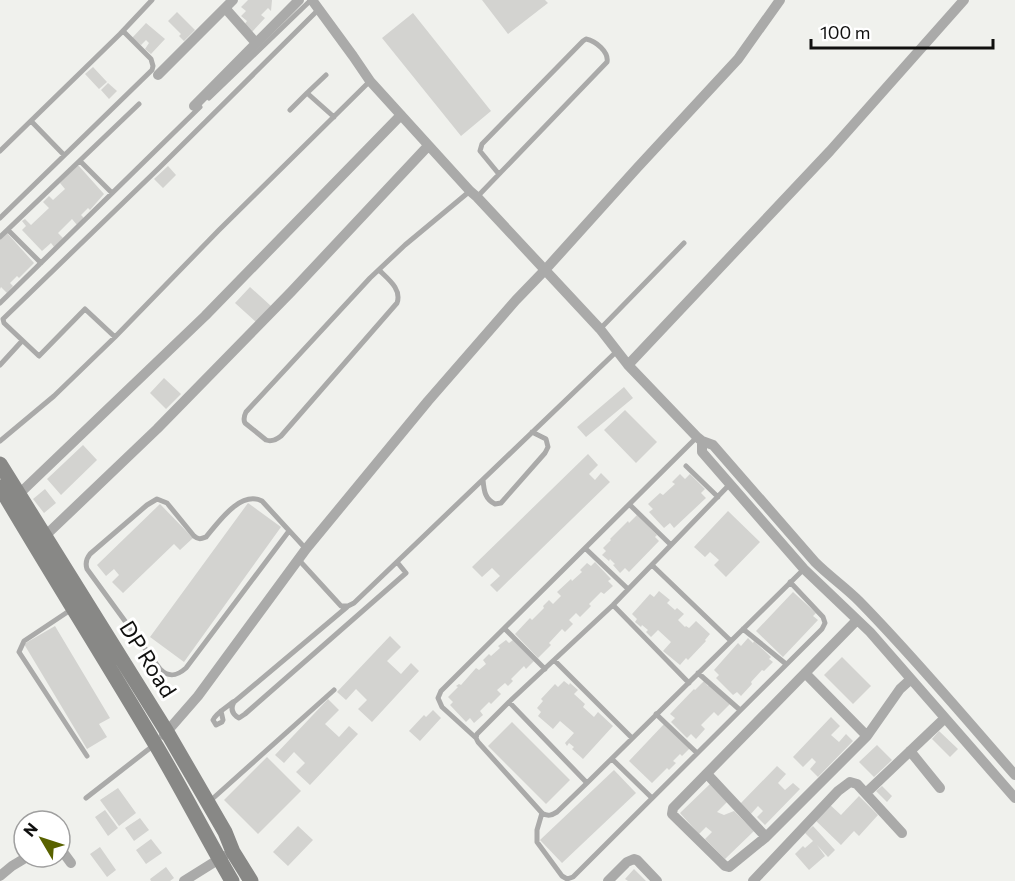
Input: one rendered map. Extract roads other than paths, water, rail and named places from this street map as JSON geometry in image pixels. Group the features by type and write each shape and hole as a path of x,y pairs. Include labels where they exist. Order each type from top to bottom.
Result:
{"street":[{"path":"194,106 298,0"},
{"path":"155,744 198,696 298,559 435,392 516,300 738,59 780,0"},
{"path":"628,365 830,151 964,0"},
{"path":"314,3 370,81 428,146 600,329 628,365 700,439 713,445 815,562 857,599 891,634 1015,776"},
{"path":"158,75 229,4 256,43"},
{"path":"19,494 205,316 400,115"},
{"path":"45,536 157,429 291,292 428,146"},
{"path":"700,439 702,452 804,569 870,632 1015,798"},
{"name":"DP Road","path":"0,464 167,732 225,832 226,855 232,881"},
{"name":"DP Road","path":"0,487 155,744 226,855 251,881"},
{"path":"857,620 672,810 672,814 726,867 729,867 766,837 867,736 900,689 911,679"},
{"path":"805,673 867,736"},
{"path":"866,793 945,718"},
{"path":"910,751 940,788"},
{"path":"707,774 766,837"},
{"path":"753,881 845,784 850,782 854,782 866,793 902,833"},
{"path":"184,881 226,855"},
{"path":"608,881 633,859 637,860 657,881"},
{"path":"0,876 12,866"}],"lane":[{"path":"0,151 152,0"},
{"path":"0,303 112,193 314,3"},
{"path":"115,338 85,309 39,356 22,342 3,319 167,160 314,3"},
{"path":"0,218 152,70 151,59 123,31"},
{"path":"379,270 398,290 397,303 281,436 275,440 266,440 245,423 244,416 379,270 405,245 498,173 608,62 607,54 593,41 586,39 583,41 482,144 480,151 498,173"},
{"path":"290,110 327,75"},
{"path":"0,441 54,396 115,338 219,230 370,81"},
{"path":"308,93 334,117"},
{"path":"0,237 139,104"},
{"path":"31,121 64,155"},
{"path":"80,161 112,193"},
{"path":"8,230 41,262"},
{"path":"600,329 684,243"},
{"path":"0,365 22,342"},
{"path":"221,711 354,603 617,351"},
{"path":"483,480 483,489 490,501 495,504 501,503 548,447 546,439 532,432"},
{"path":"700,439 441,691 438,698 442,707 476,738 542,813 546,816 552,815 612,759 804,569"},
{"path":"686,466 718,497"},
{"path":"476,738 477,734 509,702 613,605 730,484"},
{"path":"289,531 186,668 177,675 170,676 160,669 85,564 90,554 147,505 158,499 167,503 198,539 202,539 238,503 257,498 262,501 306,549"},
{"path":"630,505 671,545"},
{"path":"586,549 628,589"},
{"path":"298,559 341,606 348,606"},
{"path":"234,702 232,712 239,718 406,573 397,562"},
{"path":"652,565 731,641"},
{"path":"542,813 537,830 537,842 562,876 567,879 573,877 822,629 825,623 823,617 790,582"},
{"path":"85,600 24,641 19,652 87,756"},
{"path":"613,605 688,683"},
{"path":"505,629 545,669"},
{"path":"743,629 786,664"},
{"path":"554,660 632,738"},
{"path":"698,673 740,710"},
{"path":"208,802 334,690"},
{"path":"509,702 587,783"},
{"path":"656,714 697,753"},
{"path":"86,798 155,744"},
{"path":"612,759 652,798"}]}
